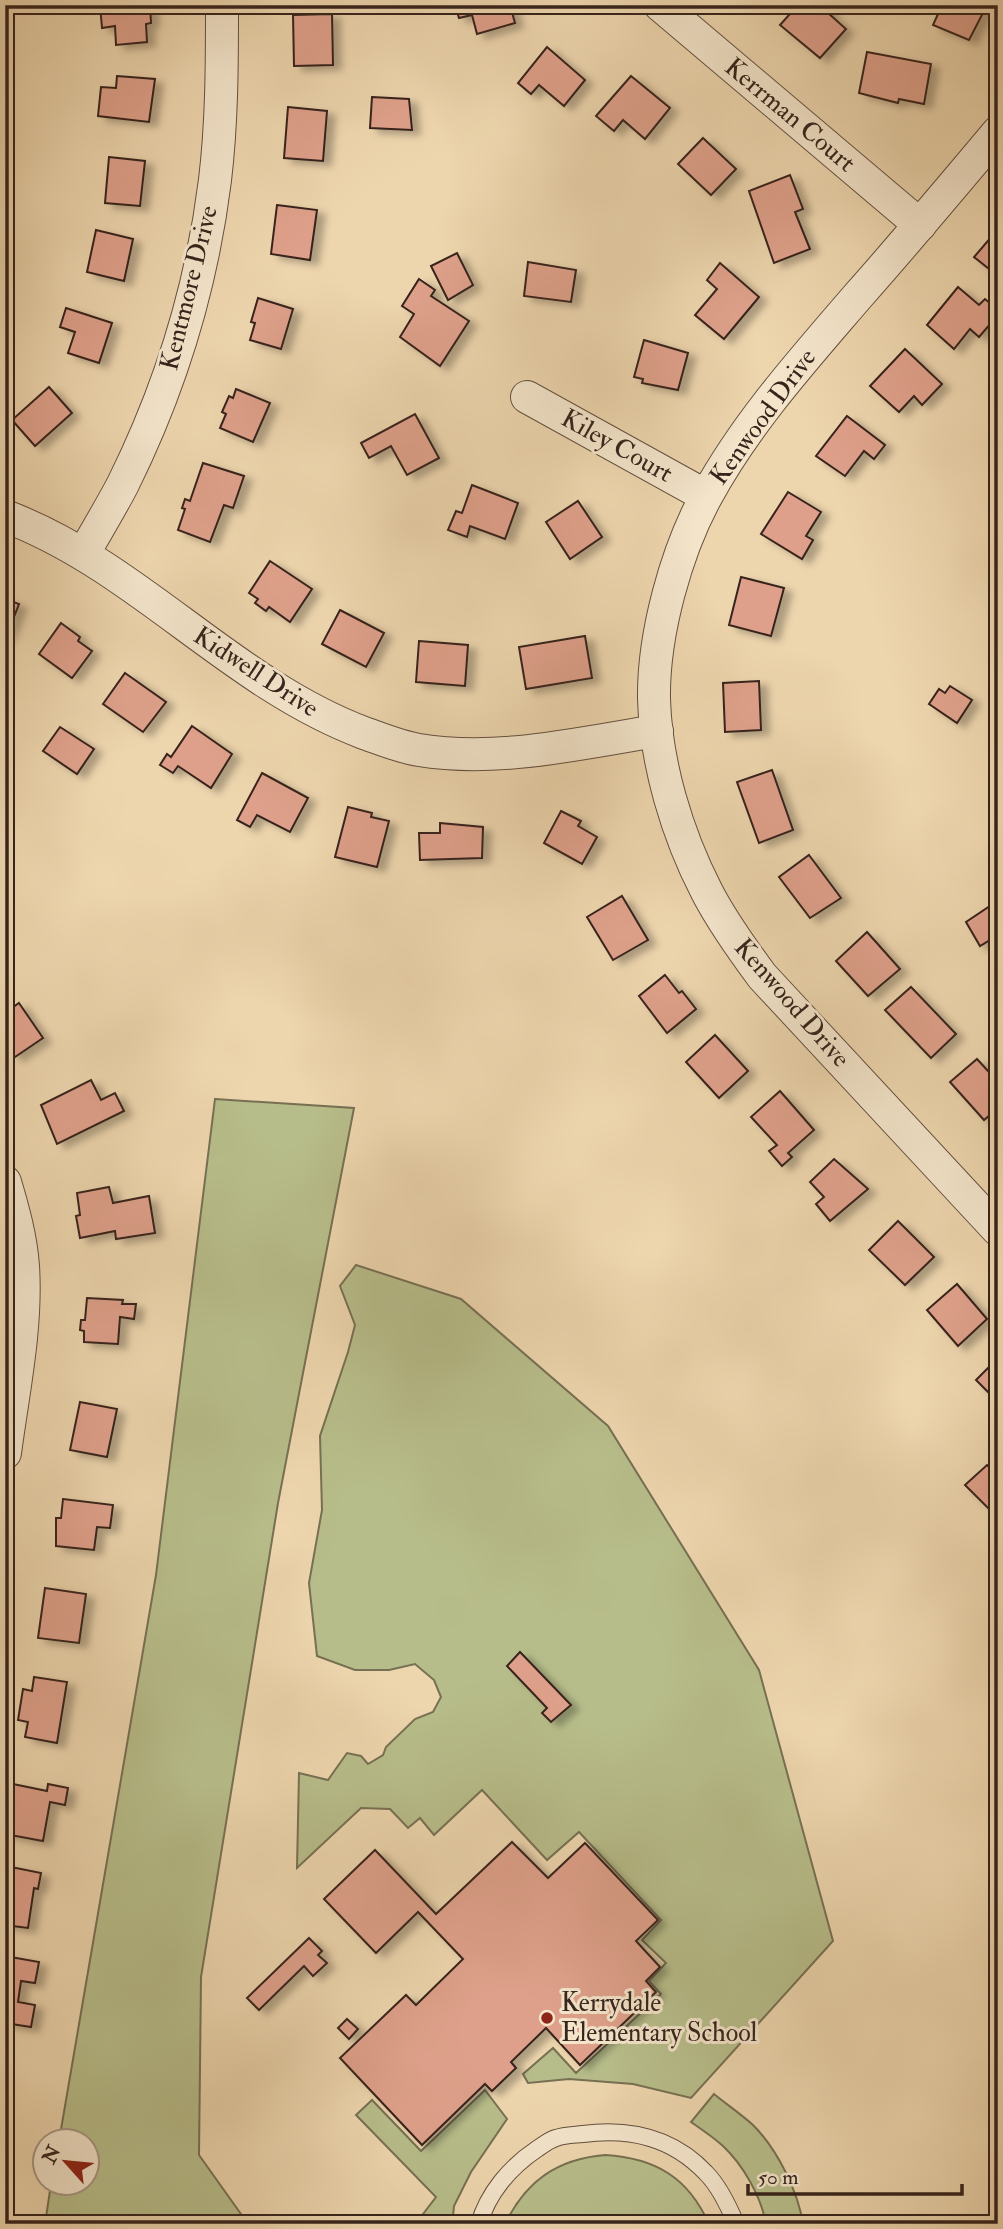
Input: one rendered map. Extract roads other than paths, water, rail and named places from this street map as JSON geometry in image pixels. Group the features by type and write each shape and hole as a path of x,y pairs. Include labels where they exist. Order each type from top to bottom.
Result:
{"street":[{"name":"Kentmore Drive","path":"83,553 123,483 156,411 182,335 202,258 215,179 222,88 222,5"},
{"name":"Kerrman Court","path":"660,5 920,225"},
{"name":"Kenwood Drive","path":"998,132 795,369 745,435 706,496 684,545 667,598 659,642 654,698 665,775 680,830 707,891 735,939 762,976 998,1230"},
{"name":"Kiley Court","path":"527,397 706,496"},
{"name":"Kidwell Drive","path":"5,516 32,526 83,553 282,694 332,721 386,741 419,750 476,754 534,751 657,731"},
{"path":"5,1182 16,1217 23,1264 23,1301 9,1388 5,1453"}],"lane":[{"path":"479,2224 484,2207 520,2160 555,2138 600,2132 635,2132 678,2150 707,2173 728,2205 736,2224"}],"place":[{"name":"Kerrydale Elementary School","path":"547,2018"}]}
